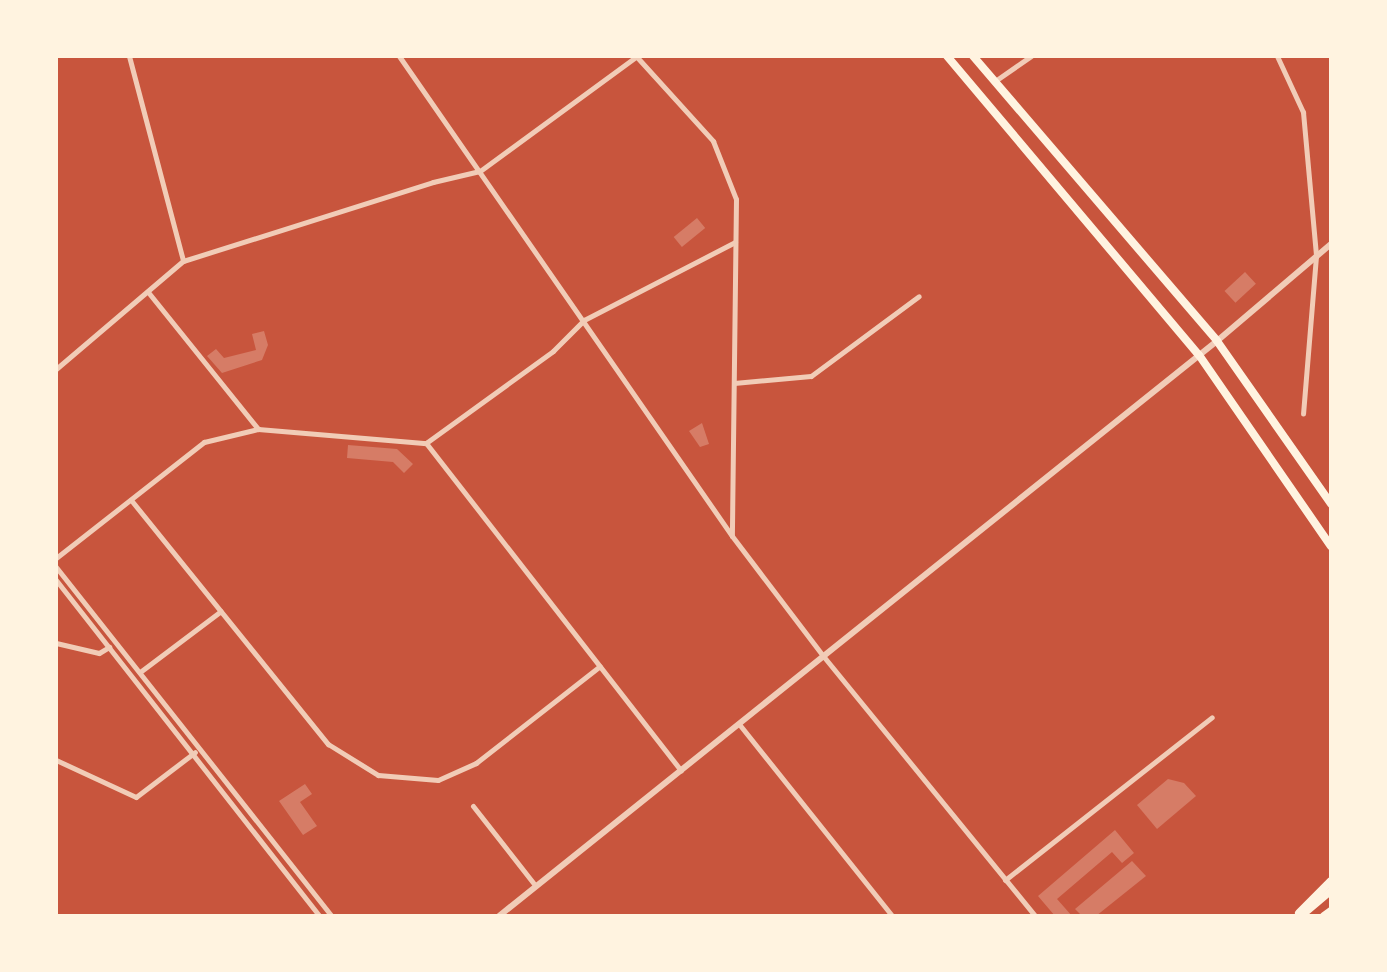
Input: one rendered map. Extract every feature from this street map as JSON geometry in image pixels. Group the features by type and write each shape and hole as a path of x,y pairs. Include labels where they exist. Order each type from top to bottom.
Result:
{"main road":[{"path":"947,56 1199,355 1331,545"},
{"path":"972,56 1217,341 1331,504"},
{"path":"1298,915 1331,881"},
{"path":"1298,915 1331,890"},
{"path":"1324,916 1331,911"}],"street":[{"path":"130,56 183,261"},
{"path":"399,56 732,536 824,656 1035,916"},
{"path":"56,369 183,261 433,182 480,171 636,56 713,141 736,198 732,536"},
{"path":"995,81 1031,56"},
{"path":"1277,56 1303,113 1315,256 1303,413"},
{"path":"56,558 205,442 258,429 426,443 553,351 584,320 735,242"},
{"path":"499,916 1217,341 1331,243"},
{"path":"148,292 258,429"},
{"path":"734,383 811,376 919,296"},
{"path":"426,443 681,770"},
{"path":"131,500 328,744 378,775 438,780 477,763 600,666"},
{"path":"56,567 332,916"},
{"path":"56,580 319,916"},
{"path":"132,677 221,611"},
{"path":"56,643 99,653 108,647"},
{"path":"1005,880 1212,717"},
{"path":"739,724 892,916"},
{"path":"56,760 136,797 200,749"},
{"path":"473,806 535,886"}],"building":[{"path":"697,218 705,228 682,247 674,237"},
{"path":"1245,272 1256,284 1235,303 1225,291"},
{"path":"264,331 268,345 262,360 222,373 207,356 216,349 224,358 256,350 252,334"},
{"path":"702,423 709,444 700,447 689,431"},
{"path":"348,445 397,449 413,464 404,473 393,462 347,458"},
{"path":"1168,779 1184,783 1196,796 1157,829 1137,805"},
{"path":"305,784 312,794 300,802 317,826 303,835 279,801"},
{"path":"1115,830 1134,853 1122,863 1112,852 1057,899 1072,916 1055,916 1038,896"},
{"path":"1132,861 1146,876 1096,916 1082,916 1075,909"}]}
